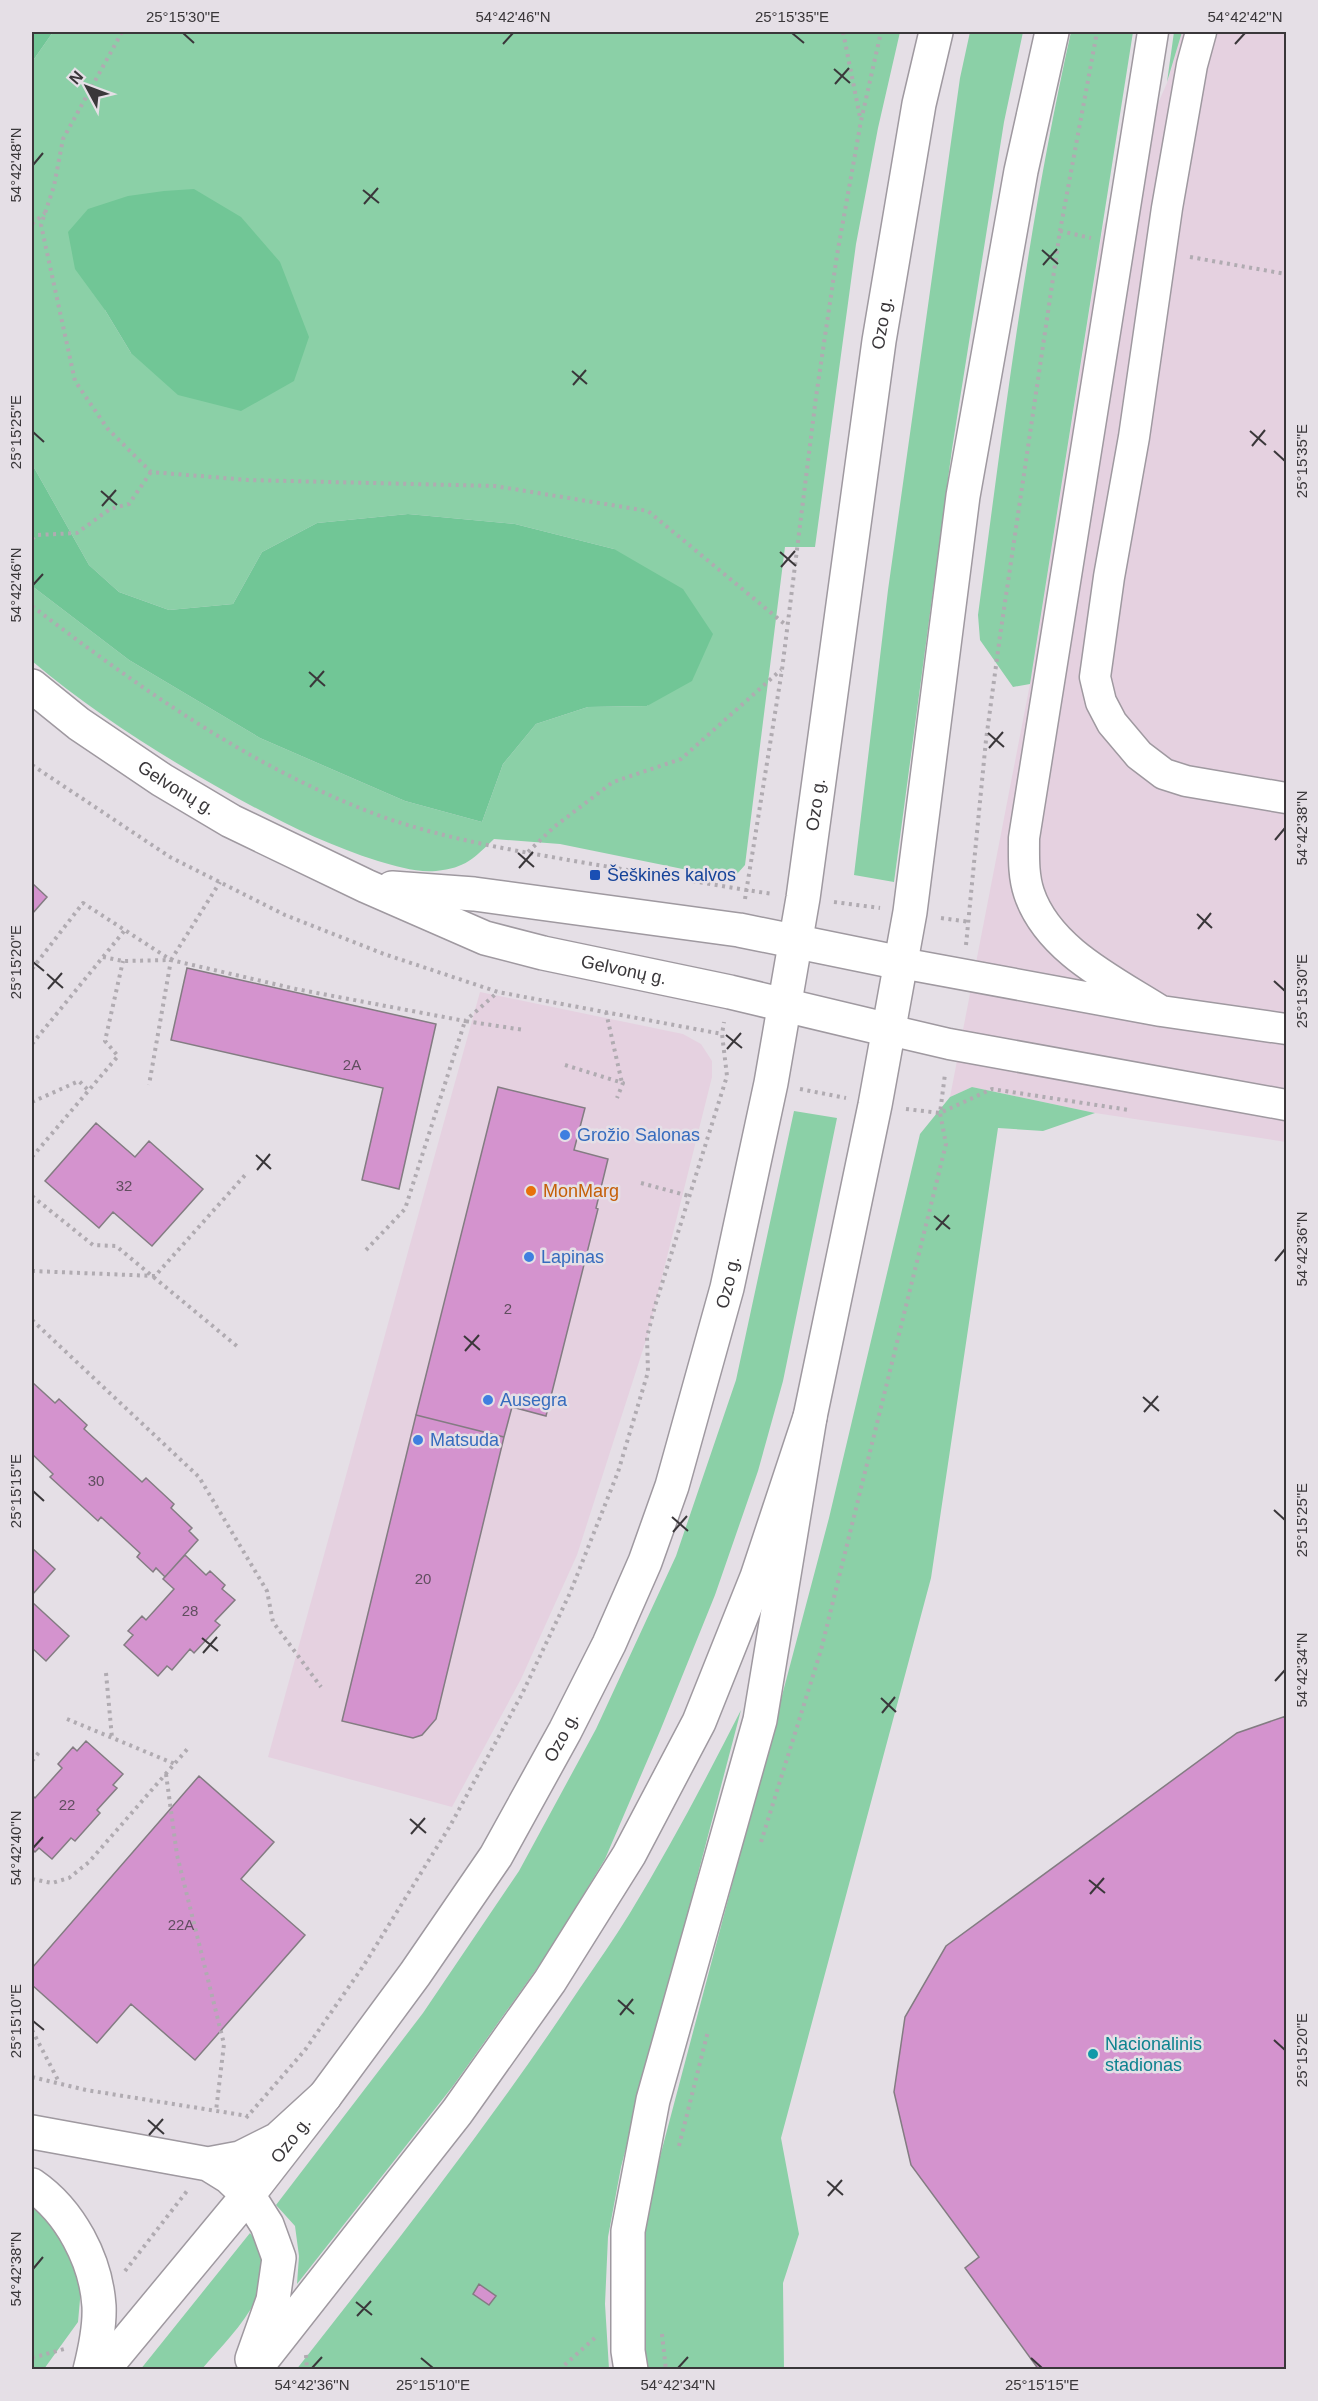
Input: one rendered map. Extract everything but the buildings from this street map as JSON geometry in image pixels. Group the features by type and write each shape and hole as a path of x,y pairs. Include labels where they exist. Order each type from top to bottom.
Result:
{"main road":[{"name":"Ozo g.","path":"103,2370 248,2195 325,2097 415,1974 496,1856 566,1731 609,1644 636,1582 672,1486 727,1288 771,1083 803,898 879,341 919,104 936,32"},
{"path":"631,2370 628,2351 628,2231 653,2100 760,1720 810,1417 875,1105 910,912 963,496 1021,171 1052,32"},
{"name":"Gelvonų g.","path":"32,686 79,724 162,780 231,821 366,886 485,938 889,1030"},
{"name":"Gelvonų g.","path":"366,886 474,894 739,930 901,963"},
{"path":"254,2370 457,2112 550,1981 629,1855 699,1722 757,1577 810,1417"},
{"path":"32,2132 208,2164 240,2158 278,2139 325,2097"},
{"path":"208,2164 229,2177 248,2195 267,2225 279,2258 273,2300 248,2370"},
{"path":"32,2185 61,2210 77,2235 90,2263 99,2306 98,2333 79,2359"}],"street":[{"path":"1153,32 1024,838 1024,866 1030,894 1044,921 1062,943 1089,965 1161,1011"},
{"path":"1201,32 1192,65 1167,208 1134,437 1109,577 1095,676 1101,702 1112,723 1139,755 1164,774 1186,781 1287,798"},
{"path":"901,963 1161,1011 1287,1029"},
{"path":"889,1030 949,1044 1287,1105"}],"path":[{"path":"122,32 63,139 54,186 41,225 75,381 107,428 151,472 248,480 495,486 648,511 787,627"},
{"path":"843,32 861,121"},
{"path":"747,890 782,670 816,397 837,255 861,121 881,32"},
{"path":"32,606 110,665 231,746 308,785 384,817 482,845 747,890 970,922 986,740 1060,231 1097,32"},
{"path":"32,224 45,212"},
{"path":"1060,231 1100,240"},
{"path":"1186,256 1287,274"},
{"path":"32,539 37,535 77,533 110,509 129,504 151,472"},
{"path":"527,853 554,827 613,782 681,759 782,670"},
{"path":"32,765 170,857 285,915 384,954 498,992 722,1034 727,1076 647,1337 648,1372 618,1472 570,1593 522,1694 450,1826 364,1965 305,2050 241,2124"},
{"path":"149,1085 171,960 220,882"},
{"path":"32,969 83,903 171,960"},
{"path":"32,1044 125,930"},
{"path":"103,957 123,961 171,960 296,989 524,1030"},
{"path":"32,1157 118,1056 105,1041 123,961"},
{"path":"366,1250 405,1209 465,1021 498,992"},
{"path":"606,1012 622,1083 617,1098"},
{"path":"759,1849 821,1650 946,1144 940,1113 949,1044"},
{"path":"565,1065 622,1083"},
{"path":"727,1076 875,1105 940,1113 992,1089 1136,1111"},
{"path":"32,1102 79,1081 89,1090"},
{"path":"154,1276 246,1174"},
{"path":"641,1183 689,1196"},
{"path":"32,1199 93,1245 116,1246 238,1347"},
{"path":"32,1271 154,1276"},
{"path":"32,1320 199,1477 267,1591 273,1622 321,1687"},
{"path":"106,1673 112,1738"},
{"path":"67,1719 175,1764"},
{"path":"32,1879 52,1883 69,1878 89,1862 190,1746"},
{"path":"32,1761 40,1751"},
{"path":"166,1774 177,1855 224,2044 216,2111"},
{"path":"677,2153 709,2029"},
{"path":"32,2030 59,2083"},
{"path":"32,2077 86,2090 248,2116"},
{"path":"95,2284 122,2275 208,2164"},
{"path":"305,2349 307,2370"},
{"path":"32,2358 79,2359"}],"shaded area":[{"path":"1182,32 1286,32 1286,1142 1095,1113 972,1087 950,1097 1030,684 1103,227 1167,83"},
{"path":"480,992 683,1034 701,1044 712,1061 712,1077 647,1337 577,1555 521,1679 452,1807 268,1757"}],"green space":[{"path":"32,32 53,32 32,62"},
{"path":"53,32 900,32 878,128 856,244 815,547 785,547 745,865 737,874 722,877 560,844 494,839 469,861 446,870 421,871 378,861 337,847 298,829 196,775 100,713 32,661 32,586 129,660 260,738 405,801 482,822 503,764 536,724 588,707 648,706 614,549 515,524 408,514 317,523 262,552 233,604 169,610 119,592 89,565 32,464 32,62","holes":["194,189 131,353 105,310"]},
{"path":"970,32 1023,32 1004,122 952,449 894,882 854,875 888,590 960,78"},
{"path":"1071,32 1133,32 1030,684 1013,687 980,640 978,615 1030,249"},
{"path":"1174,32 1182,32 1167,82"},
{"path":"194,189 241,217 280,262 309,337 294,381 241,411 178,395 131,353 105,310 75,269 68,232 88,209 128,196"},
{"path":"32,464 89,565 119,592 169,610 233,604 262,552 317,523 408,514 515,524 614,549 683,589 713,634 692,681 647,706 588,707 536,724 503,764 482,822 405,801 260,738 129,660 32,586"},
{"path":"972,1087 1095,1113 1043,1131 998,1128 931,1578 781,2138 799,2234 783,2283 784,2369 646,2370 640,2322 642,2235 652,2187 829,1518 920,1134 950,1097"},
{"path":"794,1111 837,1118 783,1381 758,1471 715,1595 660,1731 605,1859 550,1950 453,2086 297,2284 299,2256 295,2226 276,2205 423,2013 519,1871 596,1729 676,1556 736,1380"},
{"path":"741,1710 621,2167 608,2237 605,2304 609,2369 296,2370 477,2134 605,1951 659,1863"},
{"path":"32,2207 56,2228 82,2277 78,2322 44,2369 32,2369"},
{"path":"250,2233 261,2252 264,2270 261,2288 253,2306 241,2323 202,2369 140,2370"}],"place":[{"name":"Šeškinės kalvos","path":"595,875"},
{"name":"Grožio Salonas","path":"565,1135"},
{"name":"MonMarg","path":"531,1191"},
{"name":"Lapinas","path":"529,1257"},
{"name":"Ausegra","path":"488,1400"},
{"name":"Matsuda","path":"418,1440"},
{"name":"Nacionalinis stadionas","path":"1093,2054"}]}
